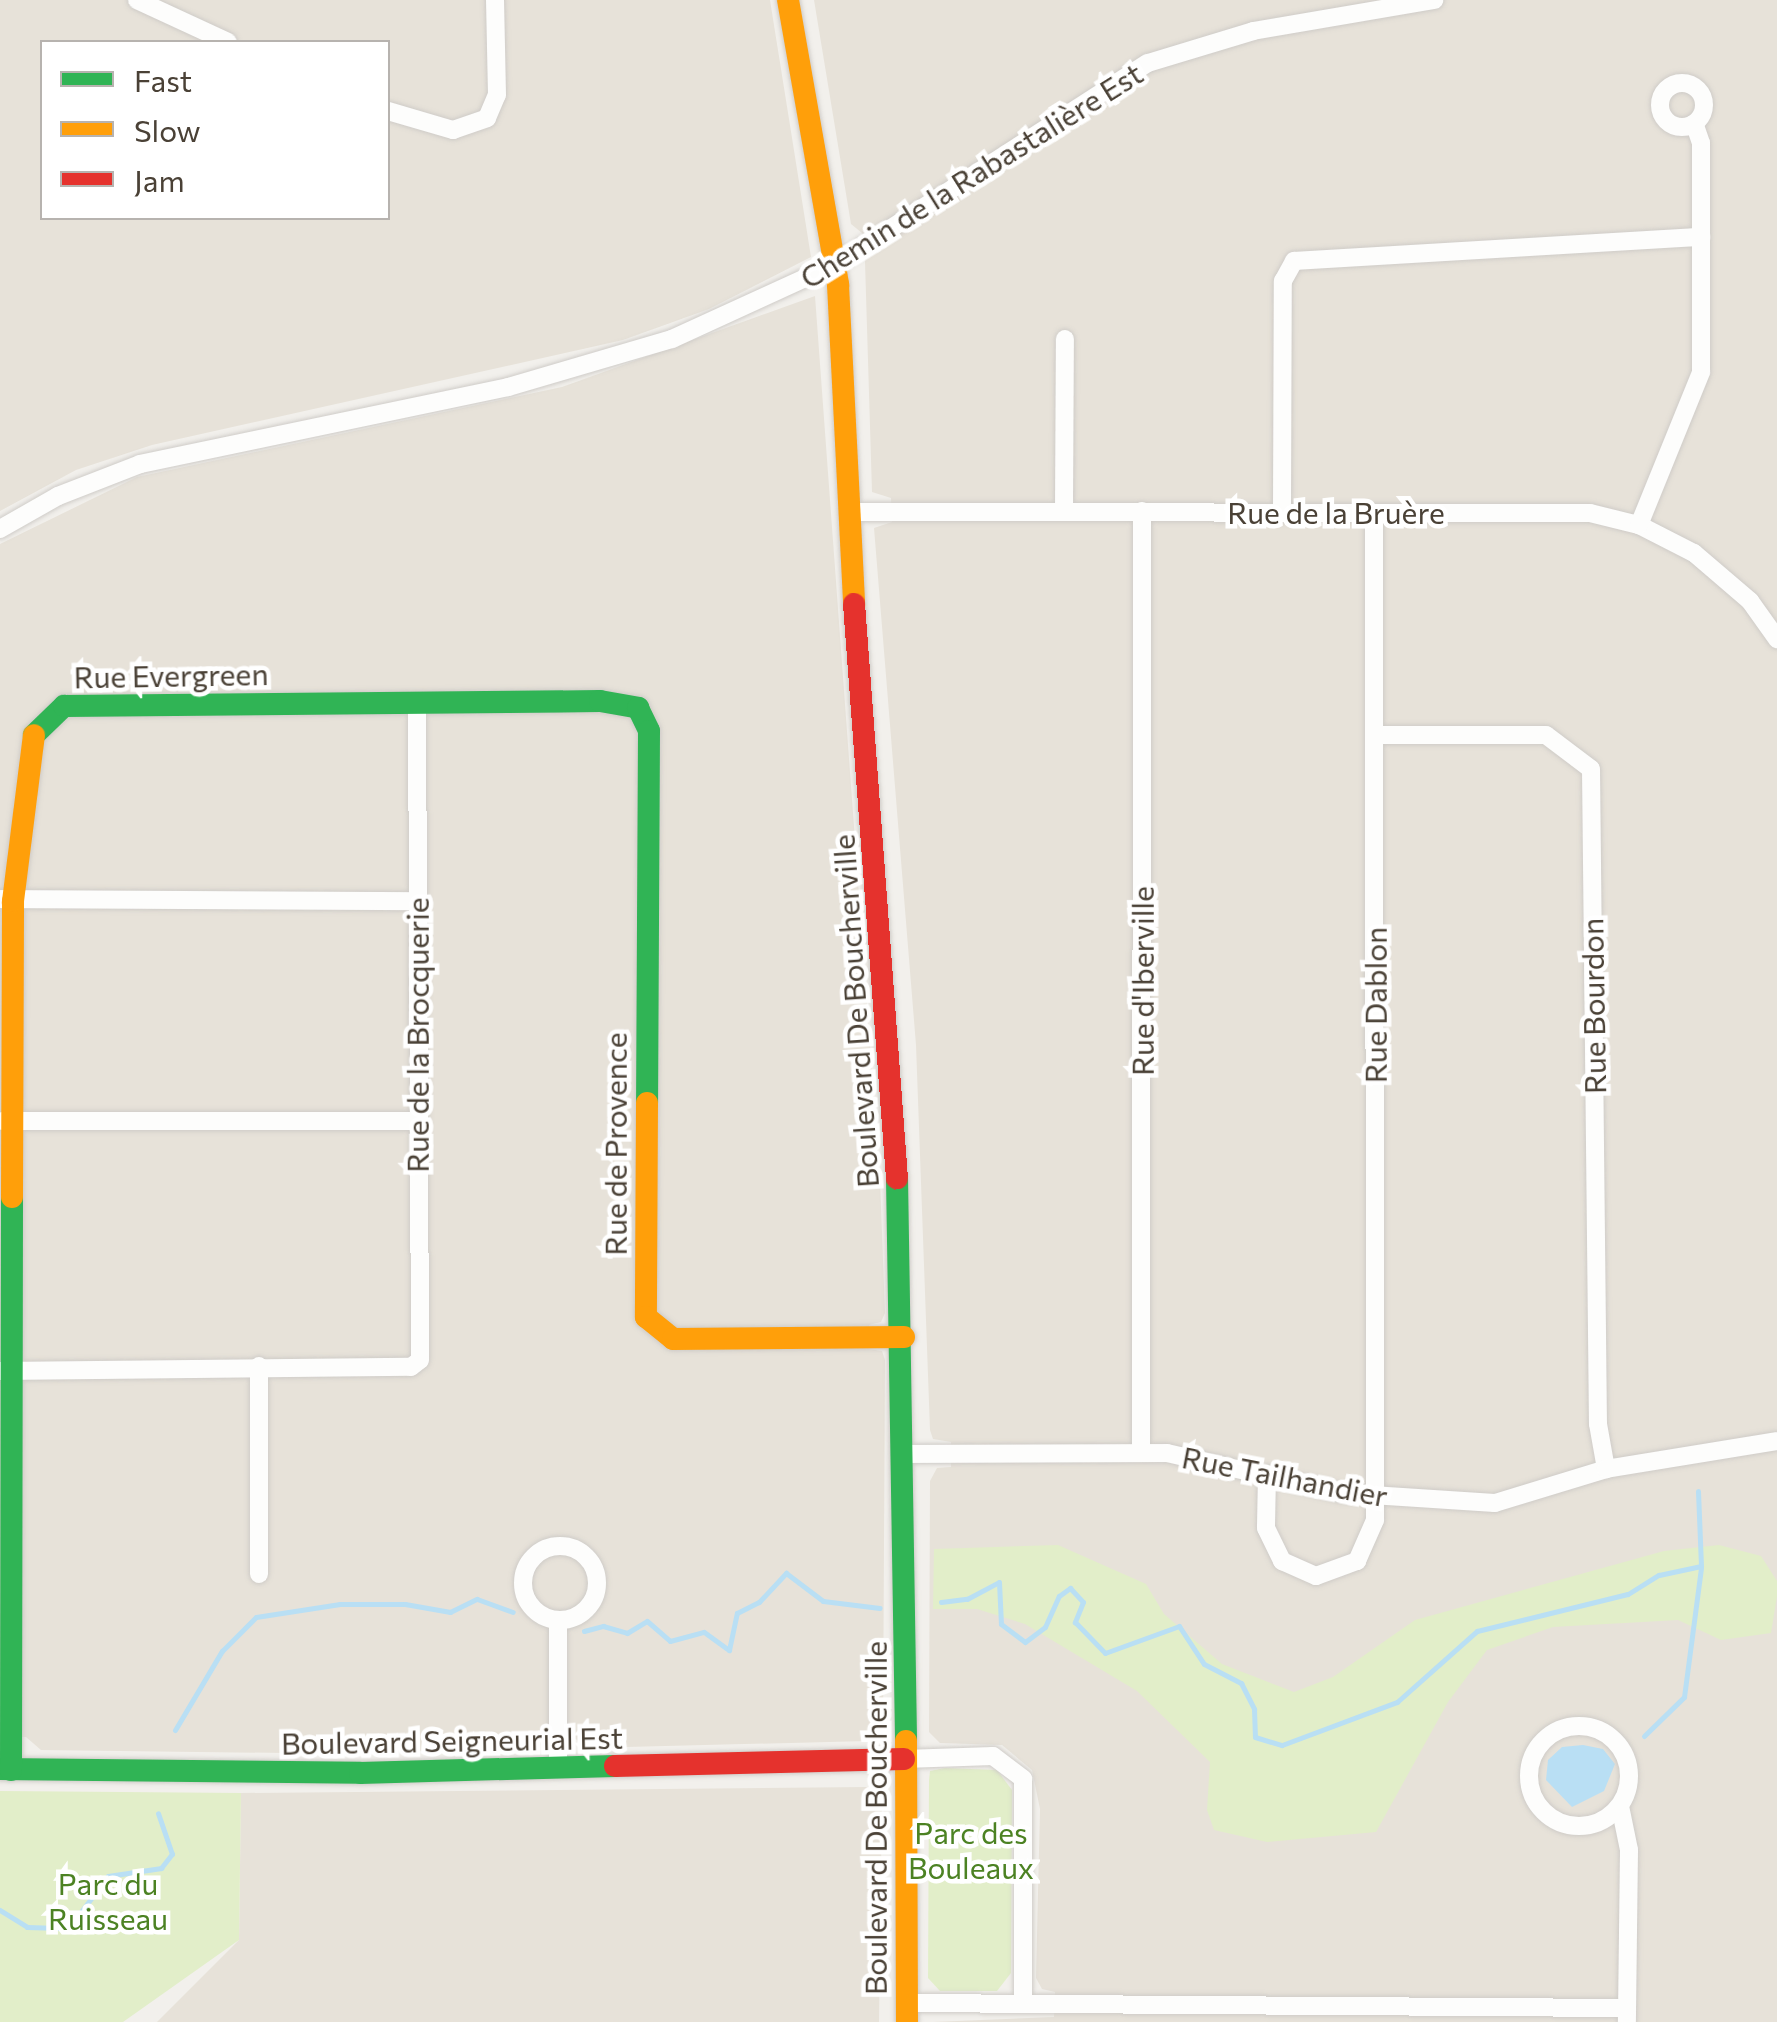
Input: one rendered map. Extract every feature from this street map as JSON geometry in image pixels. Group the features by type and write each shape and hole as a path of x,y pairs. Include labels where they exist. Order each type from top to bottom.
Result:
{"street":[{"path":"137,0 224,40"},
{"path":"390,111 453,130 487,118 497,95 495,0"},
{"name":"Boulevard De Boucherville","path":"788,0 834,265 848,512 891,1052 904,1337 906,2012"},
{"name":"Chemin de la Rabastalière Est","path":"0,528 58,496 140,464 607,361 704,326 834,265 1157,59 1253,31 1434,0"},
{"path":"1639,525 1699,382 1701,143 1694,123"},
{"path":"1282,511 1283,282 1288,266 1309,259 1701,237"},
{"path":"1064,510 1065,339"},
{"name":"Rue d'Iberville","path":"1141,1451 1142,511"},
{"name":"Rue de la Bruère","path":"848,512 1590,513 1668,536 1725,576 1777,639"},
{"name":"Rue Dablon","path":"1267,1474 1269,1542 1282,1561 1308,1575 1338,1573 1362,1556 1372,1536 1374,1496 1374,513"},
{"name":"Rue Evergreen","path":"6,1770 7,900 27,748 38,726 64,706 600,701 638,708"},
{"name":"Rue de la Brocquerie","path":"260,1366 416,1365 417,704"},
{"name":"Rue de Provence","path":"638,708 649,732 646,1317 656,1332 679,1340 904,1337"},
{"name":"Rue Bourdon","path":"1374,734 1546,735 1591,769 1598,1424 1606,1470"},
{"path":"7,900 416,901"},
{"path":"6,1122 416,1121"},
{"path":"6,1371 260,1366 259,1574"},
{"name":"Rue Tailhandier","path":"905,1454 1141,1451 1374,1496 1495,1503 1606,1470 1777,1441"},
{"path":"568,1546 596,1570 596,1594 582,1614 558,1620 528,1602 523,1578 534,1556 568,1546"},
{"path":"558,1620 558,1768"},
{"path":"906,2012 1023,2004 1164,2013 1627,2015 1629,1850 1620,1806 1630,1774 1617,1741 1586,1725 1568,1726 1540,1743 1530,1788 1547,1815 1592,1825 1620,1806"},
{"path":"904,1759 993,1756 1023,1779 1023,2004"},
{"name":"Boulevard Seigneurial Est","path":"6,1770 558,1768 904,1759"}],"shaded area":[{"path":"0,0 770,0 811,257 709,309 623,340 152,445 76,470 0,511"},
{"path":"814,0 1777,0 1777,2022 933,2022 1054,2017 1055,1992 1042,1989 1036,1978 1040,1809 1032,1770 1002,1745 940,1743 929,1732 930,1481 937,1468 951,1467 951,1442 933,1439 930,1430 916,1045 874,528 892,522 891,498 872,492 862,233 851,224"},
{"path":"815,296 880,1180 885,1313 881,1322 869,1325 869,1349 882,1351 885,1360 883,1731 868,1741 587,1748 572,1736 543,1737 532,1749 285,1753 41,1750 26,1737 0,1737 0,544 137,477 562,387"},
{"path":"866,1787 882,1796 879,2022 157,2022 239,1940 241,1793"}],"green space":[{"path":"1058,1545 1146,1584 1164,1614 1222,1664 1294,1692 1333,1677 1415,1620 1664,1551 1719,1545 1761,1556 1777,1581 1777,1596 1771,1633 1721,1640 1678,1620 1553,1627 1487,1650 1448,1702 1376,1832 1267,1842 1214,1830 1207,1810 1210,1762 1137,1691 1025,1624 977,1609 933,1609 934,1549"},
{"name":"Parc des Bouleaux","path":"997,1770 1012,1790 1011,1973 997,1991 940,1991 928,1978 929,1780 930,1771"},
{"name":"Parc du Ruisseau","path":"0,1791 241,1793 239,1940 123,2022 0,2022"}],"water":[{"path":"1583,1745 1603,1749 1615,1764 1604,1791 1572,1807 1546,1780 1548,1760 1562,1747"}],"waterway":[{"path":"941,1602 967,1599 999,1582 1001,1624 1025,1642 1045,1627 1059,1596 1070,1588 1083,1602 1075,1622 1105,1653 1179,1626 1204,1664 1241,1683 1254,1709 1255,1737 1282,1745 1397,1702 1477,1631 1628,1594 1659,1575 1701,1566 1698,1491"},
{"path":"1644,1736 1684,1697 1701,1568"},
{"path":"584,1631 603,1626 627,1633 647,1621 670,1641 704,1632 729,1650 737,1613 759,1602 786,1573 823,1601 880,1608"},
{"path":"175,1730 222,1651 256,1617 340,1604 405,1604 450,1612 477,1599 513,1612"},
{"path":"0,1910 27,1927 59,1928 74,1921 108,1876 161,1868 172,1854 158,1813"}],"traffic: fast":[{"path":"34,735 64,706 600,701 638,708 649,731 647,1103"},
{"path":"897,1178 906,1741"},
{"path":"11,1770 12,1197"},
{"path":"0,1769 360,1773 615,1766"}],"traffic: slow":[{"path":"788,0 838,285 854,604"},
{"path":"12,1197 13,901 34,735"},
{"path":"647,1103 646,1317 673,1339 904,1337"},
{"path":"906,1741 907,2022"}],"traffic: jam":[{"path":"854,604 897,1178"},
{"path":"615,1766 904,1759"}]}
